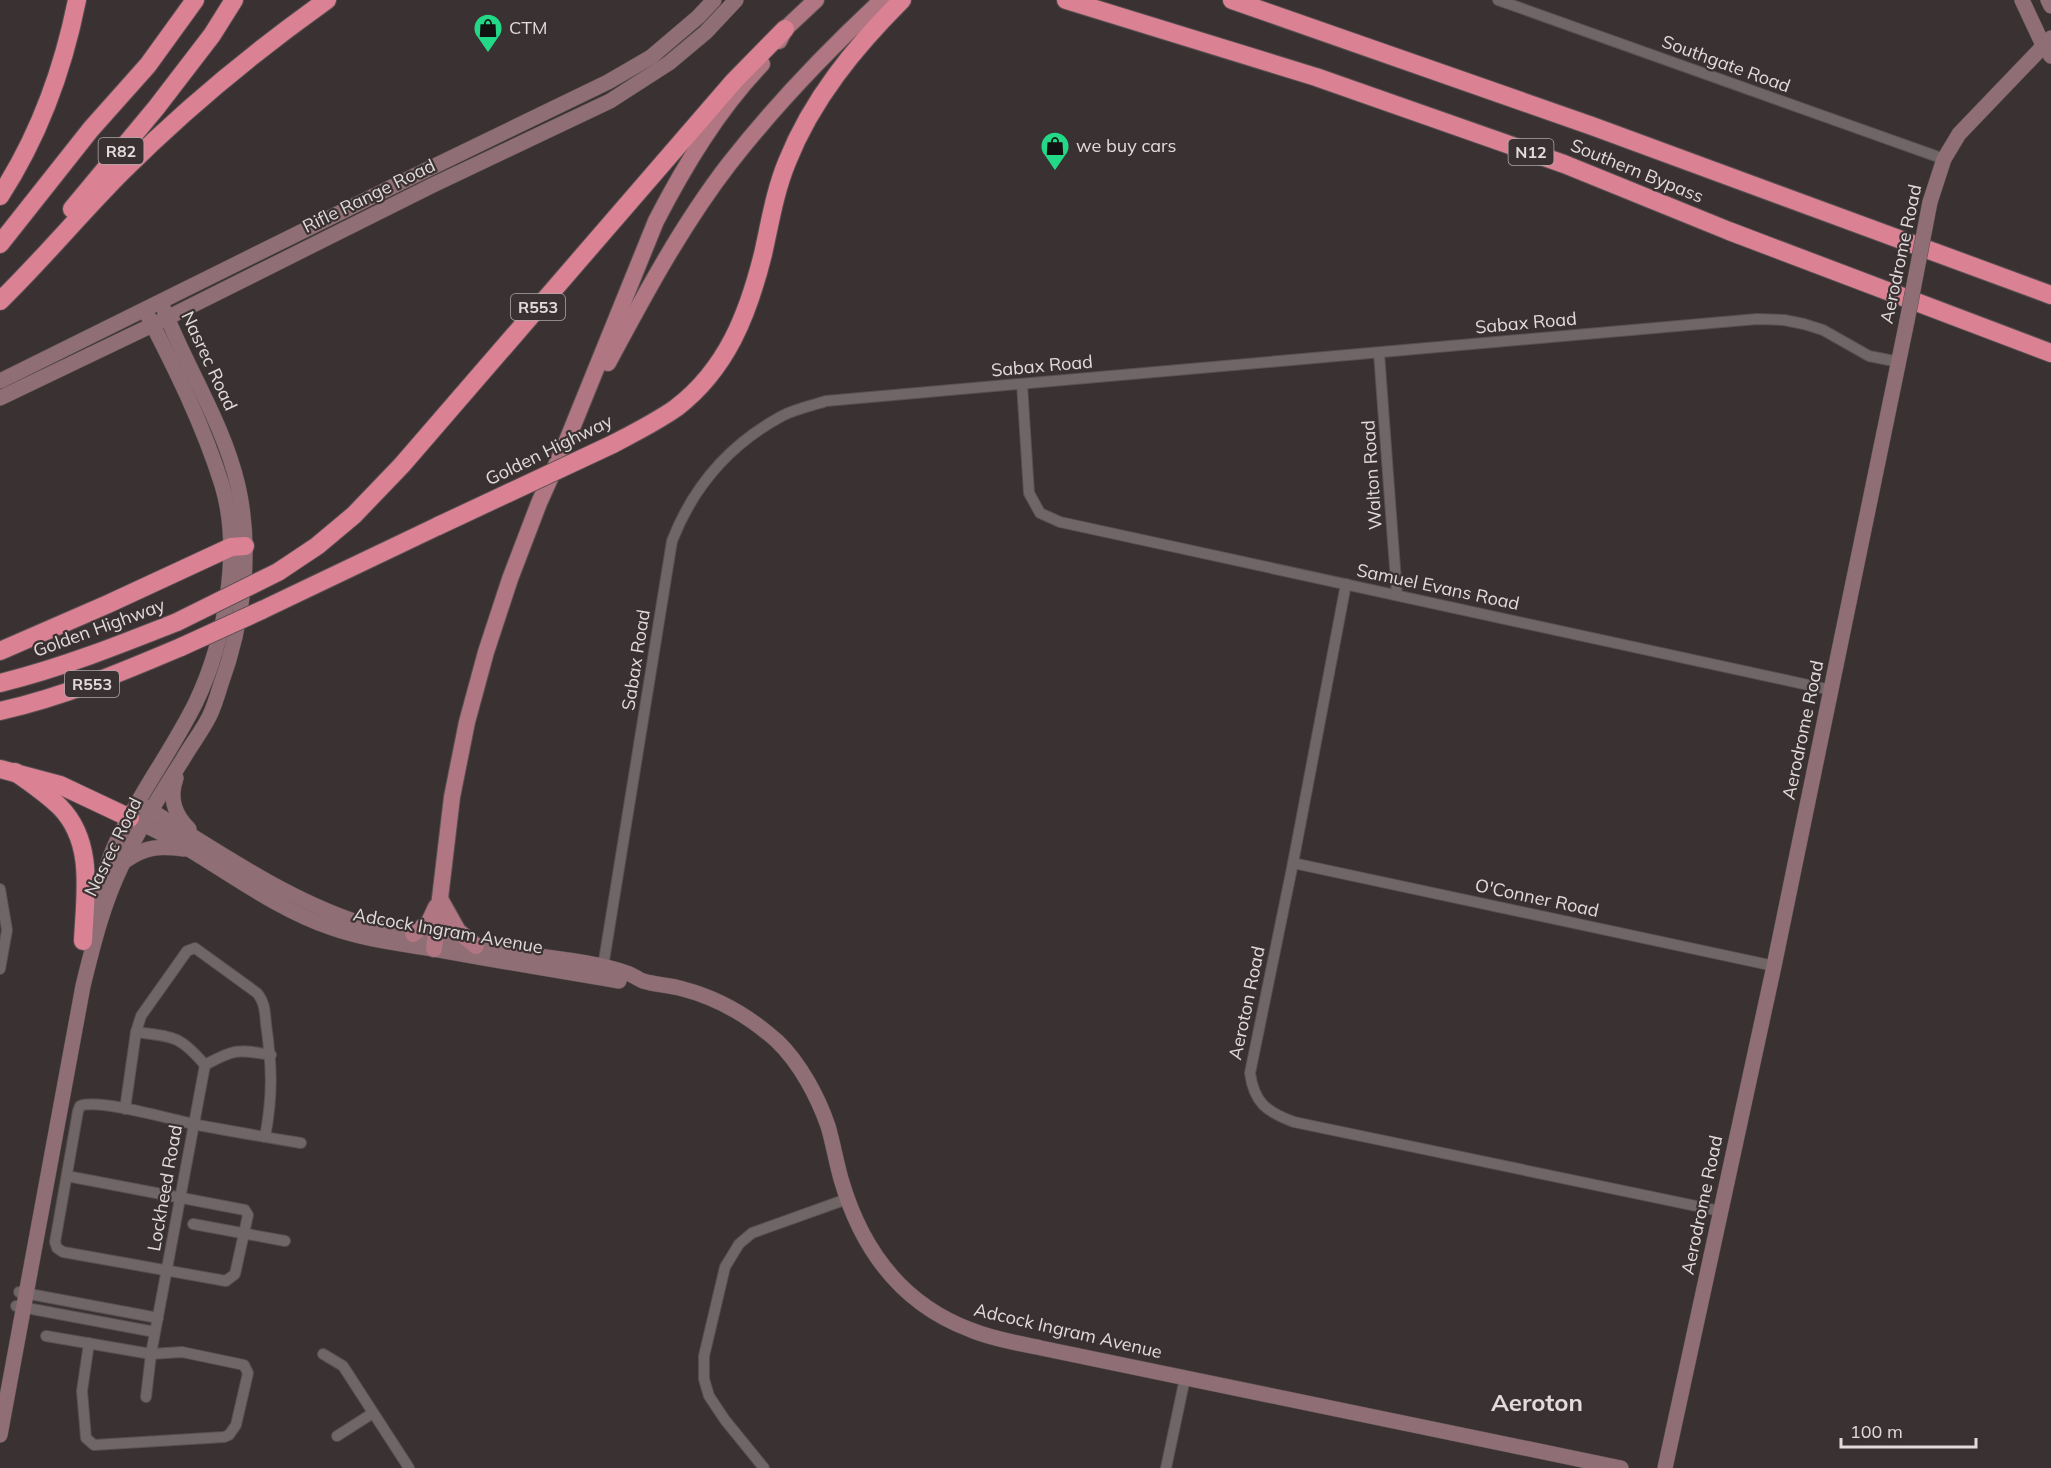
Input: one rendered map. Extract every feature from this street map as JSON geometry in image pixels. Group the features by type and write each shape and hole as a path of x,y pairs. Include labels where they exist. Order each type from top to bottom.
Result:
{"highway":[{"path":"0,196 18,168 38,128 56,82 77,0"},
{"name":"R82","path":"0,244 91,129 148,65 195,0"},
{"name":"R82","path":"0,295 156,108 212,35 234,0"},
{"path":"0,301 122,172 216,83 327,0"},
{"name":"Southern Bypass","path":"1066,0 1305,74 1564,164 1729,231 2051,353"},
{"name":"Southern Bypass","path":"1232,0 1592,126 2051,295"},
{"name":"Golden Highway","path":"0,711 105,680 181,647 613,444 651,424 685,400 711,374 738,333 752,298 777,192 801,131 831,83 892,3"},
{"name":"Golden Highway","path":"0,683 30,676 105,651 177,622 278,572 317,546 354,515 402,465 734,81 785,29"},
{"path":"1989,328 2028,336 2051,344"},
{"path":"0,651 238,547"},
{"path":"8,771 60,785 141,814"},
{"path":"8,771 50,797 62,809 79,835 84,862 83,941"}],"main road":[{"name":"Rifle Range Road","path":"0,381 608,82 651,57 698,17 714,0"},
{"name":"Golden Highway","path":"785,29 816,0"},
{"path":"2022,0 2048,46"},
{"path":"2048,0 2051,6"},
{"name":"Rifle Range Road","path":"0,398 610,100 669,63 706,32 733,3"},
{"path":"566,443 649,285 729,165 782,100 853,27 892,3"},
{"path":"435,944 452,797 467,722 510,579 539,503 566,443 651,231 676,181 712,126 771,54 785,29"},
{"name":"Aerodrome Road","path":"1665,1468 1774,966 1930,202 1944,159 1959,134 2048,46"},
{"name":"Nasrec Road","path":"0,1394 21,1300 83,986 110,890 123,863 141,814 196,701 211,662 226,607 243,516 238,485 223,437 161,302"},
{"path":"179,345 180,322 192,306"},
{"name":"Nasrec Road","path":"0,1435 83,941 115,845 182,761 210,716 237,631 243,597 238,547 223,486 198,419 145,310"},
{"path":"132,335 149,338 168,358"},
{"path":"123,863 136,853 151,848 196,846 175,809 173,789 182,761"},
{"name":"Adcock Ingram Avenue","path":"141,814 196,846 307,904 337,917 413,934 435,944 602,973"},
{"name":"Adcock Ingram Avenue","path":"196,846 263,896 332,928 366,938 476,946 602,973 626,982 643,980 682,988 728,1006 779,1043 806,1079 822,1112 854,1220 868,1246 882,1266 916,1299 945,1319 988,1336 1621,1468"},
{"path":"413,934 429,922 440,898"},
{"path":"440,898 458,931 476,946"}],"street":[{"name":"Southgate Road","path":"1498,0 1944,159"},
{"name":"Sabax Road","path":"602,973 669,549 685,509 719,462 754,433 784,415 826,401 1757,319 1784,320 1804,324 1822,330 1869,356 1899,362"},
{"name":"Walton Road","path":"1379,353 1397,595"},
{"name":"Samuel Evans Road","path":"1022,384 1029,494 1040,513 1060,522 1831,690"},
{"name":"Aeroton Road","path":"1346,584 1250,1073 1253,1091 1267,1110 1294,1122 1720,1211"},
{"name":"O'Conner Road","path":"1293,862 1774,966"},
{"path":"0,889 7,930 0,964"},
{"path":"125,1109 136,1032 141,1016 187,951 195,948 261,998 270,1055 272,1086 265,1137"},
{"path":"136,1032 168,1036 182,1041 204,1065 233,1051 270,1055"},
{"name":"Lockheed Road","path":"146,1397 151,1354 204,1065"},
{"path":"67,1176 245,1210 248,1215 235,1274 223,1281 63,1252 57,1248 55,1242 67,1176 80,1106 90,1104 125,1109 301,1143"},
{"path":"764,1468 725,1420 709,1396 704,1379 705,1356 725,1268 739,1244 752,1233 848,1199"},
{"path":"193,1224 285,1241"},
{"path":"21,1300 91,1305 158,1318"},
{"path":"21,1300 88,1320 155,1332"},
{"path":"88,1320 91,1305"},
{"path":"46,1336 89,1343 151,1354 182,1352 246,1366 248,1373 236,1425 224,1437 90,1444 86,1438 82,1391 89,1343"},
{"path":"323,1354 343,1366 409,1468"},
{"path":"1166,1468 1185,1378"},
{"path":"337,1436 374,1413"}],"place":[{"name":"CTM","path":"488,54"},
{"name":"we buy cars","path":"1055,172"}],"district":[{"name":"Aeroton","path":"1537,1403"}]}
